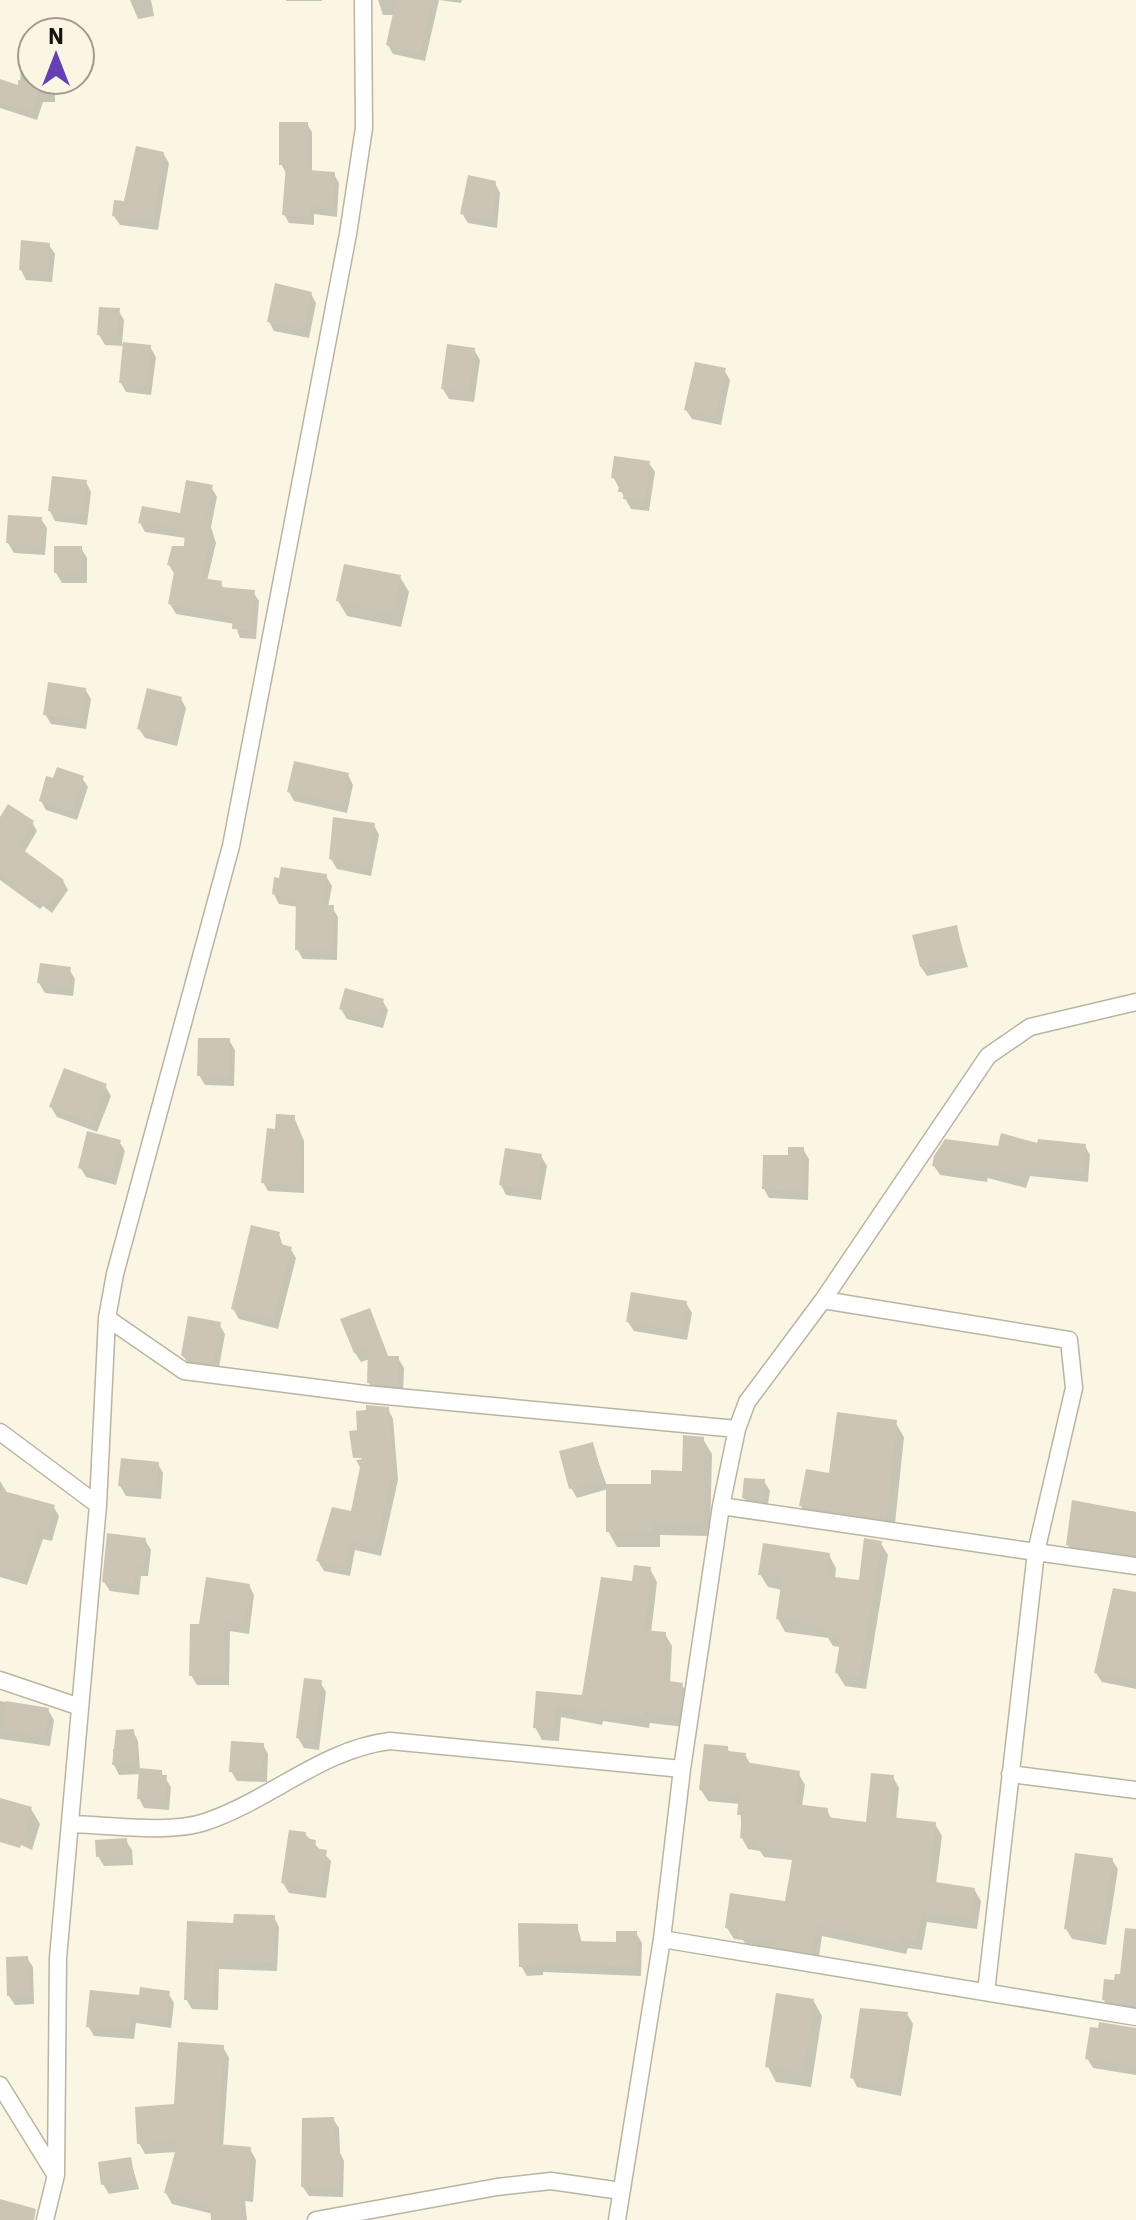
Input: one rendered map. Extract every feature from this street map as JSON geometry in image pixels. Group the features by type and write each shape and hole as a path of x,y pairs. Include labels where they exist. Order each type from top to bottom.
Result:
{"street":[{"path":"45,2220 56,2175 58,1958 98,1505 107,1318 115,1274 231,846 348,234 364,128 363,0"},
{"path":"617,2220 662,1939 682,1769 721,1506 737,1429 747,1402 823,1300 988,1056 1030,1027 1136,1002"},
{"path":"823,1300 1069,1340 1074,1388 1036,1552 986,1992"},
{"path":"107,1318 184,1371 365,1394 737,1429"},
{"path":"0,1432 98,1505"},
{"path":"721,1506 1136,1566"},
{"path":"0,1680 80,1707"},
{"path":"70,1824 202,1824 255,1802 349,1749 390,1741 682,1769"},
{"path":"1010,1774 1136,1790"},
{"path":"662,1939 1136,2017"},
{"path":"0,2085 56,2175"},
{"path":"316,2220 497,2187 551,2181 621,2191"}],"building":[{"path":"396,0 432,0 420,53 386,45"},
{"path":"0,79 16,84 16,96 37,96 32,111 0,102"},
{"path":"279,122 308,122 308,170 335,172 333,209 310,206 310,217 282,215 286,165 279,165"},
{"path":"136,146 164,152 153,221 112,216 114,200 124,201"},
{"path":"468,175 496,181 493,219 460,214"},
{"path":"21,240 50,243 47,273 19,270"},
{"path":"275,283 312,292 304,329 267,322"},
{"path":"99,307 120,308 117,337 97,335"},
{"path":"123,342 151,345 147,386 119,383"},
{"path":"447,344 475,348 469,393 441,389"},
{"path":"695,362 726,368 716,417 684,410"},
{"path":"614,456 650,461 645,502 623,499 624,492 618,492 620,479 611,478"},
{"path":"52,476 87,480 82,516 48,511"},
{"path":"186,480 213,485 206,519 209,520 208,530 212,531 201,578 222,581 221,587 255,590 251,630 232,629 233,616 168,604 175,567 167,565 172,546 184,546 185,529 138,523 142,506 180,513"},
{"path":"8,515 42,517 41,546 6,543"},
{"path":"54,546 82,546 82,574 54,573"},
{"path":"344,564 401,575 393,613 336,601"},
{"path":"48,682 86,688 82,720 43,715"},
{"path":"147,688 182,697 172,738 137,729"},
{"path":"294,761 349,773 342,804 287,792"},
{"path":"57,767 84,776 72,811 39,801 46,776 53,778"},
{"path":"8,804 34,821 18,846 64,880 46,905 37,898 35,901 0,875 0,817"},
{"path":"333,817 375,823 366,867 329,859"},
{"path":"281,867 327,874 323,905 334,905 333,951 295,950 296,898 272,894 274,877 279,878"},
{"path":"957,925 964,958 920,967 912,935"},
{"path":"40,963 71,967 68,987 37,983"},
{"path":"345,988 384,999 378,1020 339,1009"},
{"path":"198,1038 230,1038 229,1076 197,1076"},
{"path":"64,1068 107,1084 92,1123 49,1107"},
{"path":"276,1114 295,1115 295,1130 300,1131 299,1153 302,1153 300,1185 261,1183 267,1128 275,1129"},
{"path":"87,1131 121,1140 111,1176 78,1168"},
{"path":"1001,1133 1037,1143 1038,1139 1086,1144 1083,1173 1025,1167 1021,1179 983,1169 982,1173 932,1166 934,1156 945,1139 998,1146"},
{"path":"788,1147 804,1147 803,1191 762,1189 763,1155 788,1155"},
{"path":"505,1148 542,1154 536,1192 499,1185"},
{"path":"251,1225 280,1232 277,1243 292,1247 273,1320 231,1309"},
{"path":"631,1292 687,1301 682,1331 626,1322"},
{"path":"370,1308 388,1356 399,1356 398,1386 367,1383 368,1348 354,1353 340,1319"},
{"path":"188,1316 221,1322 213,1364 187,1360 181,1355"},
{"path":"366,1405 389,1407 393,1469 376,1547 350,1541 345,1567 316,1561 332,1507 351,1511 362,1457 353,1458 349,1431 357,1430 356,1411 366,1410"},
{"path":"837,1412 897,1420 886,1519 799,1506 806,1469 829,1473"},
{"path":"683,1435 704,1437 703,1522 652,1521 652,1532 606,1532 606,1484 651,1484 651,1470 682,1471"},
{"path":"593,1442 603,1480 569,1489 559,1451"},
{"path":"121,1458 159,1462 156,1490 118,1486"},
{"path":"744,1478 765,1479 763,1501 742,1498"},
{"path":"0,1490 55,1505 47,1532 38,1530 22,1577 0,1569"},
{"path":"1072,1500 1136,1512 1136,1555 1066,1545"},
{"path":"107,1533 146,1538 143,1567 136,1567 134,1586 102,1582"},
{"path":"864,1538 882,1541 859,1677 835,1673 841,1635 823,1633 824,1626 776,1619 782,1578 758,1575 763,1543 830,1553 827,1576 859,1580"},
{"path":"634,1565 651,1567 644,1630 666,1632 663,1680 683,1683 678,1716 643,1711 643,1716 597,1709 596,1714 555,1706 553,1729 533,1728 536,1691 582,1695 601,1577 632,1581"},
{"path":"206,1577 250,1584 244,1625 225,1622 225,1676 189,1676 190,1624 199,1624"},
{"path":"1113,1588 1136,1592 1136,1681 1094,1673"},
{"path":"304,1678 322,1680 314,1741 296,1738"},
{"path":"6,1701 49,1708 45,1737 2,1731"},
{"path":"134,1729 136,1764 112,1765 116,1730"},
{"path":"231,1741 264,1743 262,1773 229,1772"},
{"path":"704,1744 728,1746 728,1751 746,1753 745,1762 800,1771 795,1804 828,1808 827,1817 866,1822 871,1773 894,1775 890,1817 936,1822 929,1881 975,1888 971,1918 922,1912 916,1940 902,1937 900,1944 816,1925 812,1953 773,1946 774,1941 738,1936 739,1930 725,1928 730,1893 785,1901 793,1855 792,1850 756,1846 756,1840 740,1838 742,1815 737,1815 739,1794 699,1790"},
{"path":"139,1768 162,1770 162,1775 167,1775 165,1801 137,1799"},
{"path":"0,1798 32,1807 20,1848 0,1842"},
{"path":"289,1830 306,1832 305,1838 316,1840 315,1848 327,1850 321,1889 281,1883"},
{"path":"127,1838 128,1855 96,1857 95,1840"},
{"path":"1075,1853 1113,1858 1101,1936 1064,1929"},
{"path":"234,1914 275,1915 273,1962 215,1960 213,2000 184,2000 187,1921 233,1923"},
{"path":"518,1923 578,1924 577,1941 616,1942 616,1931 637,1931 637,1967 538,1963 538,1966 519,1967"},
{"path":"1125,1928 1136,1929 1136,2006 1102,2000 1104,1979 1114,1980 1115,1974 1120,1974"},
{"path":"28,1956 30,1995 7,1996 6,1957"},
{"path":"140,1987 170,1991 166,2019 131,2014 130,2030 86,2027 90,1990 139,1995"},
{"path":"776,1993 814,1999 803,2073 765,2067"},
{"path":"860,2008 908,2012 896,2088 850,2078"},
{"path":"1099,2022 1136,2028 1136,2066 1085,2059 1090,2027 1098,2028"},
{"path":"178,2042 224,2045 218,2144 251,2147 248,2192 240,2191 243,2220 211,2220 210,2205 164,2193 178,2141 137,2144 135,2107 174,2104"},
{"path":"334,2117 336,2149 340,2149 339,2188 301,2187 302,2118"},
{"path":"131,2157 135,2180 101,2185 98,2162"},
{"path":"0,2199 36,2209 34,2220 0,2220"}]}
